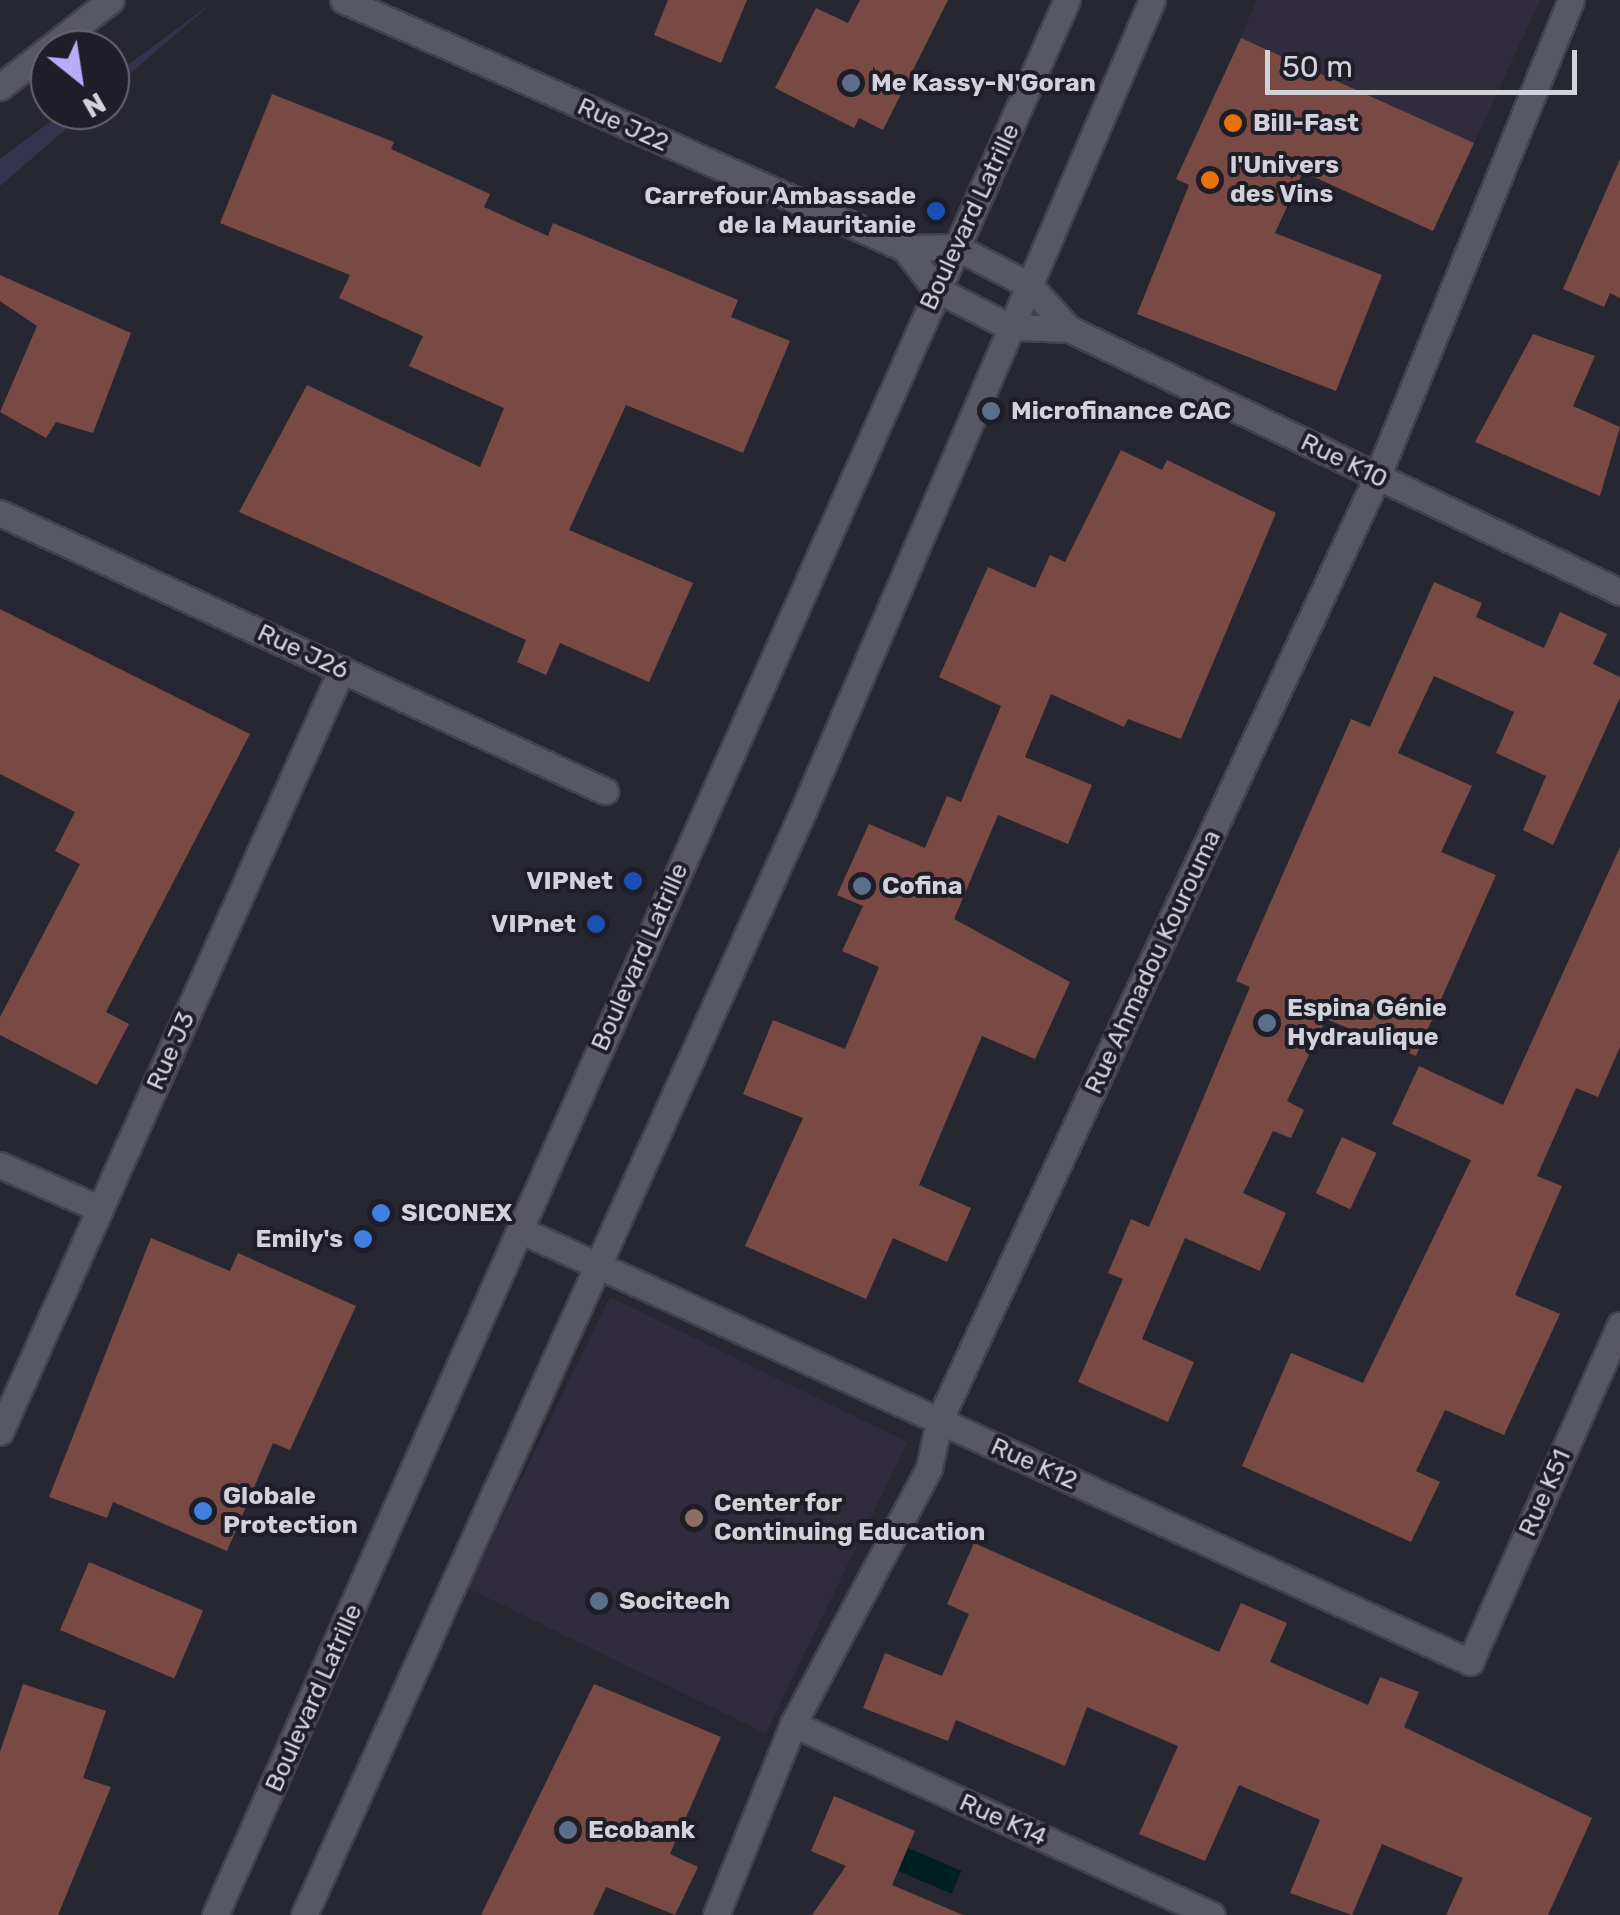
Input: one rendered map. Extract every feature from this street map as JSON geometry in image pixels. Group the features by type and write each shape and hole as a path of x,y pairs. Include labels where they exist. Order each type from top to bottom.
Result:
{"street":[{"path":"0,87 111,0"},
{"name":"Rue J22","path":"343,0 904,248 956,246"},
{"name":"Boulevard Latrille","path":"216,1915 1067,0"},
{"path":"304,1915 600,1262 1152,0"},
{"name":"Rue Ahmadou Kourouma","path":"716,1915 794,1724 928,1468 939,1420 1377,477 1571,0"},
{"path":"956,246 1029,285 1070,328"},
{"name":"Rue J22","path":"904,248 936,289 1010,327 1070,328"},
{"name":"Rue K10","path":"1070,328 1620,592"},
{"name":"Rue J26","path":"0,513 606,791"},
{"name":"Rue J3","path":"0,1432 342,670"},
{"path":"0,1165 100,1210"},
{"name":"Rue K12","path":"520,1230 600,1262 1470,1662"},
{"name":"Rue K51","path":"1470,1662 1620,1324"},
{"name":"Rue K14","path":"794,1724 1212,1915"}],"shaded area":[{"path":"1256,0 1540,0 1474,143 1241,38"},
{"path":"212,3 130,74 130,63"},
{"path":"39,130 65,130 0,186 0,159"},
{"name":"Center for Continuing Education","path":"610,1297 908,1442 765,1733 468,1588"},
{"path":"908,1848 961,1871 952,1894 898,1871"}],"building":[{"path":"668,0 747,0 721,63 654,35"},
{"path":"860,0 948,0 883,130 859,118 854,128 775,88 816,8 848,23"},
{"path":"1241,38 1474,143 1433,231 1303,172 1275,233 1382,275 1336,391 1137,314 1189,185 1176,179"},
{"path":"272,94 394,142 391,149 490,194 484,207 548,236 553,223 738,300 731,317 790,341 743,453 626,405 569,530 693,583 649,682 560,643 546,675 517,662 526,640 239,512 307,385 480,467 504,408 409,366 423,336 339,298 350,275 220,223"},
{"path":"1620,159 1620,298 1610,293 1604,307 1563,289"},
{"path":"0,275 131,333 93,433 56,422 46,438 0,412 37,326 0,301"},
{"path":"1533,334 1595,356 1573,406 1620,427 1600,496 1475,442"},
{"path":"1121,450 1162,470 1167,460 1276,513 1181,739 1128,719 1124,727 1051,694 1025,757 1092,785 1068,844 998,815 954,919 1070,982 1035,1059 982,1036 919,1185 971,1208 947,1262 893,1238 866,1299 745,1246 803,1118 743,1094 773,1020 845,1049 879,967 842,951 863,906 837,895 869,824 925,848 947,796 961,802 1001,706 939,677 988,567 1035,588 1050,555 1065,562"},
{"path":"1434,582 1482,603 1476,617 1544,648 1560,612 1607,634 1593,664 1620,677 1620,698 1553,845 1523,830 1546,776 1496,753 1514,712 1434,676 1398,753 1472,786 1441,852 1496,875 1416,1056 1326,1019 1287,1101 1304,1110 1291,1138 1273,1131 1243,1193 1286,1213 1260,1271 1185,1238 1142,1339 1194,1362 1168,1422 1078,1382 1123,1279 1108,1273 1131,1219 1149,1227 1250,987 1236,981 1351,719 1370,727"},
{"path":"0,609 250,734 106,1012 129,1024 97,1085 0,1035 0,1017 80,864 55,851 75,812 0,774"},
{"path":"1620,847 1620,1047 1598,1097 1576,1088 1537,1176 1562,1186 1515,1295 1560,1314 1504,1435 1445,1410 1416,1471 1440,1482 1411,1542 1242,1466 1291,1353 1363,1383 1471,1160 1392,1124 1419,1066 1503,1105"},
{"path":"1342,1137 1376,1153 1350,1209 1316,1193"},
{"path":"151,1238 230,1271 238,1253 356,1306 290,1450 273,1443 227,1551 113,1502 107,1518 49,1497"},
{"path":"974,1543 1219,1652 1241,1603 1287,1623 1270,1662 1368,1705 1380,1677 1419,1692 1404,1727 1592,1818 1548,1915 1446,1915 1463,1878 1382,1844 1352,1915 1290,1893 1320,1820 1239,1785 1205,1861 1139,1834 1178,1746 1087,1707 1065,1766 956,1720 948,1741 863,1708 885,1653 942,1676 969,1614 947,1604"},
{"path":"89,1562 203,1610 174,1679 60,1630"},
{"path":"23,1684 106,1711 83,1778 111,1787 58,1915 0,1915 0,1752"},
{"path":"594,1684 721,1737 670,1854 698,1867 675,1915 606,1887 593,1915 481,1915"},
{"path":"834,1796 915,1831 892,1885 963,1915 812,1915 846,1866 811,1851"}],"place":[{"name":"Me Kassy-N'Goran","path":"851,83"},
{"name":"Bill-Fast","path":"1233,123"},
{"name":"l'Univers des Vins","path":"1210,180"},
{"name":"Carrefour Ambassade de la Mauritanie","path":"936,211"},
{"name":"Microfinance CAC","path":"991,411"},
{"name":"VIPNet","path":"633,881"},
{"name":"Cofina","path":"862,886"},
{"name":"VIPnet","path":"596,924"},
{"name":"Espina Génie Hydraulique","path":"1267,1023"},
{"name":"SICONEX","path":"381,1213"},
{"name":"Emily's","path":"363,1239"},
{"name":"Globale Protection","path":"203,1511"},
{"name":"Center for Continuing Education","path":"694,1518"},
{"name":"Socitech","path":"599,1601"},
{"name":"Ecobank","path":"568,1830"}]}
